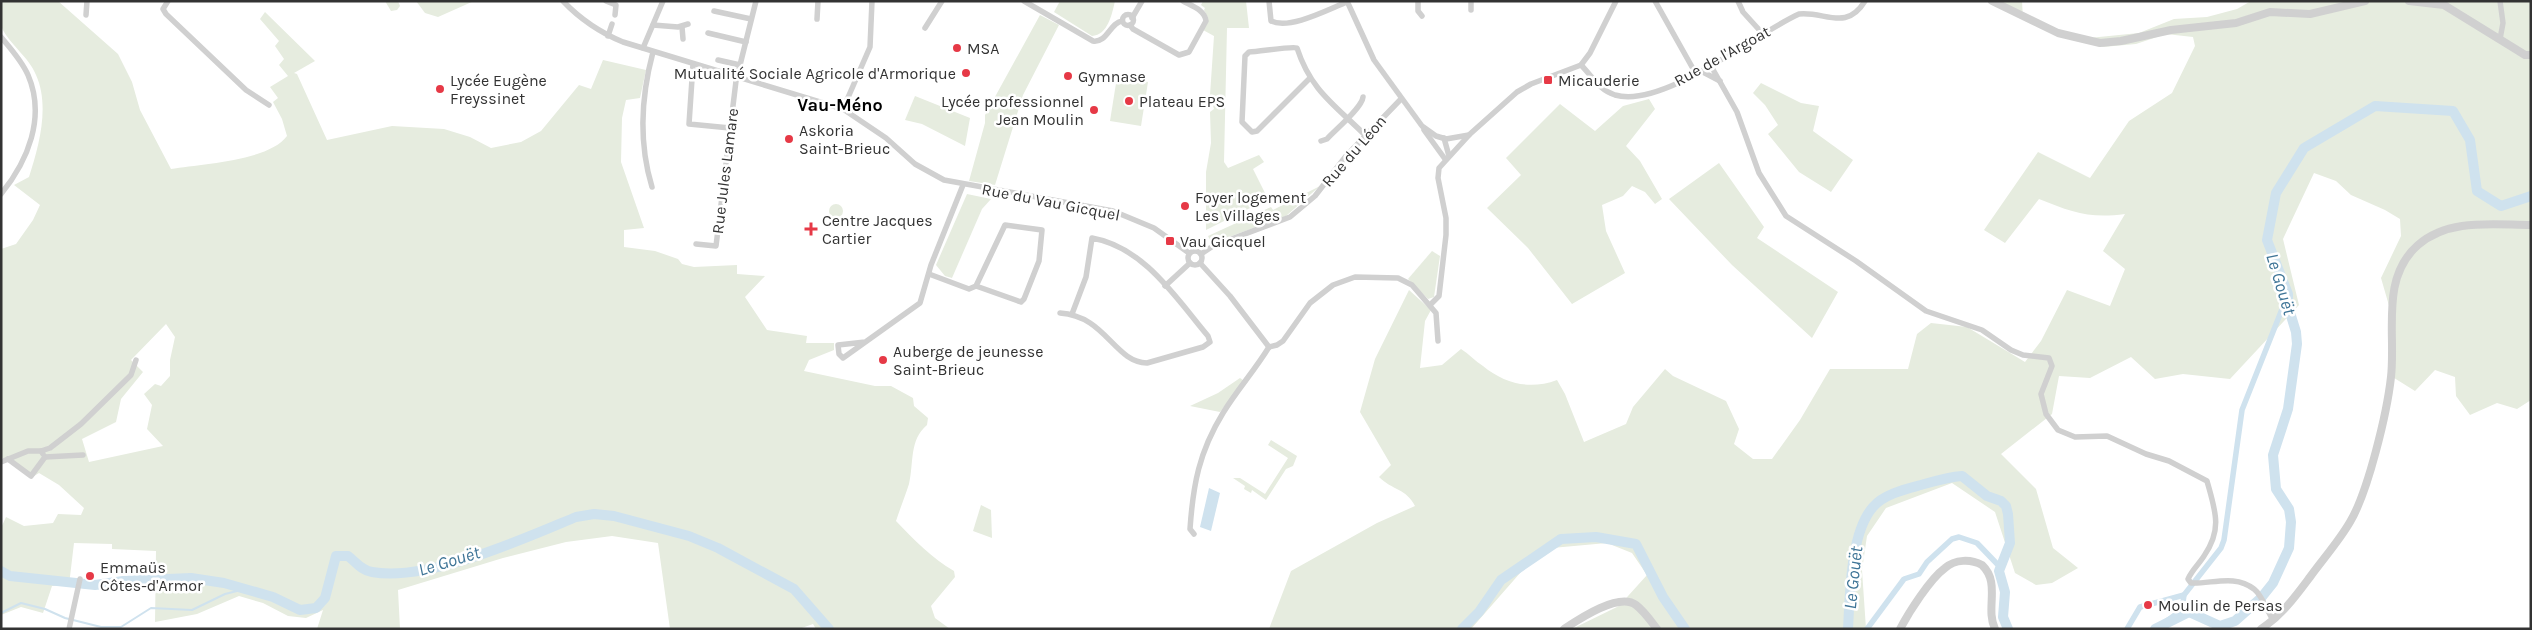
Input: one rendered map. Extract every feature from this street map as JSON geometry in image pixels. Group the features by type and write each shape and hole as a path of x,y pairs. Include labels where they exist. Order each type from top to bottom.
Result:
{"street":[{"path":"86,15 87,1"},
{"path":"168,1 163,9 166,14 246,90 269,105"},
{"name":"Rue du Vau Gicquel","path":"563,1 586,23 608,36 653,52 843,109 886,138 915,164 944,180 1113,211 1161,232 1189,253"},
{"path":"606,1 616,5 615,16"},
{"path":"643,48 663,1"},
{"name":"Rue Jules Lamare","path":"696,244 716,246 737,77 756,1"},
{"path":"818,1 818,19"},
{"path":"843,109 870,47 872,1"},
{"path":"925,28 942,1"},
{"path":"1024,1 1093,41 1102,40 1117,22 1122,21 1126,15 1132,18"},
{"path":"1130,25 1142,1"},
{"path":"1122,21 1125,25 1130,25 1133,29 1179,55 1184,55 1189,52 1206,21 1206,16 1201,11 1184,1"},
{"path":"1268,1 1271,21 1277,23 1306,19 1347,1 1374,60 1401,99 1447,158"},
{"path":"1418,1 1418,11 1422,16"},
{"path":"1470,10 1471,1"},
{"path":"1430,305 1439,296 1446,227 1438,178 1439,168 1470,134 1516,92 1531,84 1581,65 1590,53 1616,1"},
{"path":"1655,1 1699,73 1720,81"},
{"path":"1738,1 1743,12 1762,34"},
{"name":"Rue de l'Argoat","path":"1581,65 1602,88 1624,96 1657,90 1699,73 1762,34 1799,14 1809,13 1841,19 1853,15 1865,1"},
{"path":"1992,1 2058,33 2100,43 2121,41 2172,30 2236,23 2270,12 2310,14 2365,1"},
{"path":"2409,1 2444,5 2525,55 2531,56"},
{"path":"2500,1 2503,23 2500,40"},
{"path":"714,11 751,19"},
{"path":"608,36 612,24"},
{"path":"653,25 685,25 683,39"},
{"path":"708,33 746,42"},
{"path":"1,37 22,64 29,77 35,115 33,135 27,153 1,194"},
{"path":"1309,79 1257,131 1252,132 1242,122 1245,56 1249,52 1279,50 1292,46 1297,48 1309,79 1366,136"},
{"path":"652,187 644,149 642,107 653,52"},
{"path":"718,60 740,65"},
{"path":"693,64 689,124 730,128"},
{"path":"1711,66 1737,112 1759,173 1786,216 1856,261 1926,311 1982,330 2011,350 2023,355 2049,358 2052,366 2040,394 2042,406 2051,423 2064,434 2075,437 2107,436 2146,454 2169,461 2207,481 2217,516 2215,535 2205,555 2188,579 2191,583 2238,581 2257,593 2273,620"},
{"path":"1321,141 1327,139 1348,118 1363,102 1364,97"},
{"name":"Rue du Léon","path":"1200,254 1213,246 1290,217 1315,196 1346,156 1401,99"},
{"path":"1422,126 1428,132 1444,138 1454,139 1470,134"},
{"path":"1444,138 1447,158"},
{"path":"865,342 920,303 963,185"},
{"path":"929,274 969,288 976,286 1021,302 1039,261 1042,230 1004,225 976,286"},
{"path":"2261,629 2286,608 2350,522 2361,497 2386,405 2391,376 2394,290 2405,259 2418,244 2454,226 2531,225"},
{"path":"1060,313 1072,314 1095,324 1126,356 1141,363 1204,347 1210,342 1208,336 1165,286 1130,252 1118,245 1092,238 1086,277 1072,314"},
{"path":"1190,263 1188,259 1189,253 1195,251 1200,254 1200,263 1230,296 1269,347"},
{"path":"1190,263 1196,265 1200,263"},
{"path":"1165,286 1190,263"},
{"path":"1194,534 1190,529 1194,481 1207,444 1223,413 1269,347 1277,346 1283,341 1310,303 1334,285 1348,278 1405,280 1436,313 1438,341"},
{"path":"8,459 31,476 43,454 81,424 131,375 136,360"},
{"path":"1,462 28,451 43,454 83,455"},
{"path":"1900,629 1907,616 1945,568 1957,562 1967,561 1982,565 1992,580 1992,614 1995,629"},
{"path":"69,628 80,579"},
{"path":"1564,629 1601,608 1625,601 1637,605 1657,629"}],"shaded area":[{"path":"1,1 58,1 118,54 132,82 140,110 171,169 250,156 266,151 287,136 282,119 273,102 278,98 270,87 288,76 279,65 284,59 275,46 279,41 260,19 265,12 315,61 294,73 297,74 327,140 392,126 444,129 470,137 491,148 521,142 541,131 579,85 591,89 603,60 646,70 640,98 626,100 622,118 621,162 644,228 624,230 624,247 655,251 678,259 682,264 694,267 737,265 737,274 765,276 745,297 767,330 807,336 806,343 834,343 834,350 809,360 804,371 875,386 891,386 913,398 914,406 928,418 927,425 917,438 913,452 909,484 896,521 924,548 954,571 955,577 931,606 935,618 950,629 816,629 813,624 799,629 670,629 658,543 612,536 566,542 503,558 398,590 400,629 317,629 323,610 306,618 288,616 263,603 239,596 197,614 155,622 156,551 112,549 112,544 74,543 69,585 52,586 43,613 21,607 1,615 1,528 6,517 24,526 53,523 58,514 81,515 84,508 59,485 39,473 31,478 1,457 1,249 16,244 33,220 40,205 14,185 29,177 42,126 43,113 40,87 36,75 29,62 2,28","holes":["166,324 175,337 170,360 170,376 161,386 155,384 144,394 152,405 147,429 163,446 89,462 82,439 116,422 121,399 143,372 131,360"]},
{"path":"385,1 398,1 400,6 397,10 391,11"},
{"path":"416,1 474,1 438,17 425,13"},
{"path":"1060,1 1115,1 1111,18 1106,28 1097,35 1092,36 1054,12"},
{"path":"1203,1 1246,1 1249,28 1227,28 1224,162 1228,168 1259,155 1264,162 1253,169 1268,199 1206,230 1206,172 1211,143 1210,112 1214,109 1210,95 1214,36 1203,30 1208,18 1204,10 1205,8 1201,5"},
{"path":"1998,1 2022,1 2023,19"},
{"path":"2251,1 2531,1 2531,400 2517,409 2497,403 2470,415 2456,396 2455,377 2435,370 2415,391 2391,376 2392,316 2381,278 2401,236 2400,219 2351,195 2336,181 2314,173 2283,239 2299,305 2230,379 2183,374 2155,379 2131,357 2090,378 2059,376 2052,414 2001,454 2036,489 2053,548 2078,568 2052,583 2036,585 2015,573 1995,512 1952,483 1886,508 1867,536 1862,570 1866,629 1572,629 1619,606 1647,575 1632,553 1607,543 1541,549 1471,629 1269,629 1291,571 1377,523 1415,506 1408,496 1379,477 1391,465 1360,412 1375,359 1409,290 1431,310 1425,321 1420,368 1442,365 1461,349 1491,372 1509,381 1537,385 1557,380 1565,394 1584,442 1626,424 1633,407 1665,369 1673,376 1726,401 1739,429 1734,444 1753,459 1772,459 1800,420 1830,369 1908,369 1917,334 1931,323 1967,327 2025,362 2041,341 2067,290 2110,306 2125,269 2103,251 2125,214 2091,215 2061,208 2039,199 2005,243 1984,230 2038,152 2090,178 2129,121 2172,93 2195,46 2193,37 2166,34 2136,44 2103,47 2057,35 2089,38 2139,33 2174,19 2207,17 2237,9"},
{"path":"1040,15 1059,25 1023,95 995,185 969,181 985,123 985,115"},
{"name":"Plateau EPS","path":"1117,77 1148,82 1141,126 1110,121"},
{"path":"1761,83 1801,103 1819,106 1813,131 1853,160 1831,192 1799,172 1768,134 1778,125 1765,105 1753,93"},
{"path":"915,96 970,118 965,146 922,124 905,120"},
{"path":"1649,99 1655,109 1626,146 1640,161 1662,199 1655,204 1645,192 1632,186 1623,196 1602,205 1606,231 1625,273 1572,304 1528,248 1487,208 1521,175 1506,158 1560,104 1595,131 1623,106"},
{"path":"1719,163 1764,227 1757,238 1838,292 1812,338 1732,265 1669,199"},
{"path":"1320,186 1286,216 1215,242 1211,242 1208,236 1271,207 1273,210"},
{"path":"967,194 991,199 982,209 952,278 945,276 936,265"},
{"path":"836,204 841,206 843,211 841,216 836,218 831,216 829,211 831,206"},
{"path":"1432,251 1440,256 1434,297 1428,299 1408,279"},
{"path":"1240,378 1247,383 1237,390 1220,412 1190,406 1218,393"},
{"path":"1271,440 1297,456 1293,466 1286,469 1266,500 1252,490 1251,493 1244,489 1245,486 1233,478 1240,478 1265,494 1288,458 1268,445"},
{"path":"981,505 991,510 992,538 973,531"}],"water":[{"path":"1209,488 1220,493 1211,531 1200,527"}],"waterway":[{"name":"Le Gouët","path":"2155,629 2189,612 2220,626 2235,621 2261,598 2273,583 2289,548 2291,522 2289,509 2276,489 2273,455 2288,409 2297,344 2296,332 2288,306 2288,294 2267,240 2276,193 2304,148 2375,106 2453,111 2470,140 2477,191 2501,206 2531,196"},
{"path":"2158,627 2182,610 2184,595 2221,548 2224,540 2242,410 2288,294"},
{"name":"Le Gouët","path":"1848,629 1851,582 1856,548 1865,518 1873,507 1889,495 1902,490 1942,479 1962,476 1987,496 2001,501 2006,506 2010,543 1999,571 2005,592 2003,617 2008,629"},
{"name":"Le Gouët","path":"1,571 10,576 95,585 123,581 191,578 224,583 273,597 300,610 316,608 325,598 336,556 348,556 362,568 372,572 420,571 447,565 503,547 576,517 594,514 614,516 689,536 718,548 794,589 829,629"},
{"name":"Le Gouët","path":"1462,629 1479,612 1501,580 1561,539 1596,537 1636,544 1663,597 1685,629"},
{"path":"1867,629 1904,579 1919,574 1927,562 1952,539 1959,537 1977,543 2001,568"},
{"name":"Le Gouët","path":"1,613 21,603 45,609 65,618 101,627 121,627 151,608 192,610 225,594 241,590"},
{"path":"2127,629 2140,607 2184,595"}],"place":[{"name":"MSA","path":"957,48"},
{"name":"Mutualité Sociale Agricole d'Armorique","path":"966,73"},
{"name":"Gymnase","path":"1068,76"},
{"name":"Micauderie","path":"1548,80"},
{"name":"Lycée Eugène Freyssinet","path":"440,89"},
{"name":"Plateau EPS","path":"1129,101"},
{"name":"Lycée professionnel Jean Moulin","path":"1094,110"},
{"name":"Askoria Saint-Brieuc","path":"789,139"},
{"name":"Foyer logement Les Villages","path":"1185,206"},
{"name":"Centre Jacques Cartier","path":"811,229"},
{"name":"Vau Gicquel","path":"1170,241"},
{"name":"Auberge de jeunesse Saint-Brieuc","path":"883,360"},
{"name":"Emmaüs Côtes-d'Armor","path":"90,576"},
{"name":"Moulin de Persas","path":"2148,605"}],"district":[{"name":"Vau-Méno","path":"840,105"}]}
